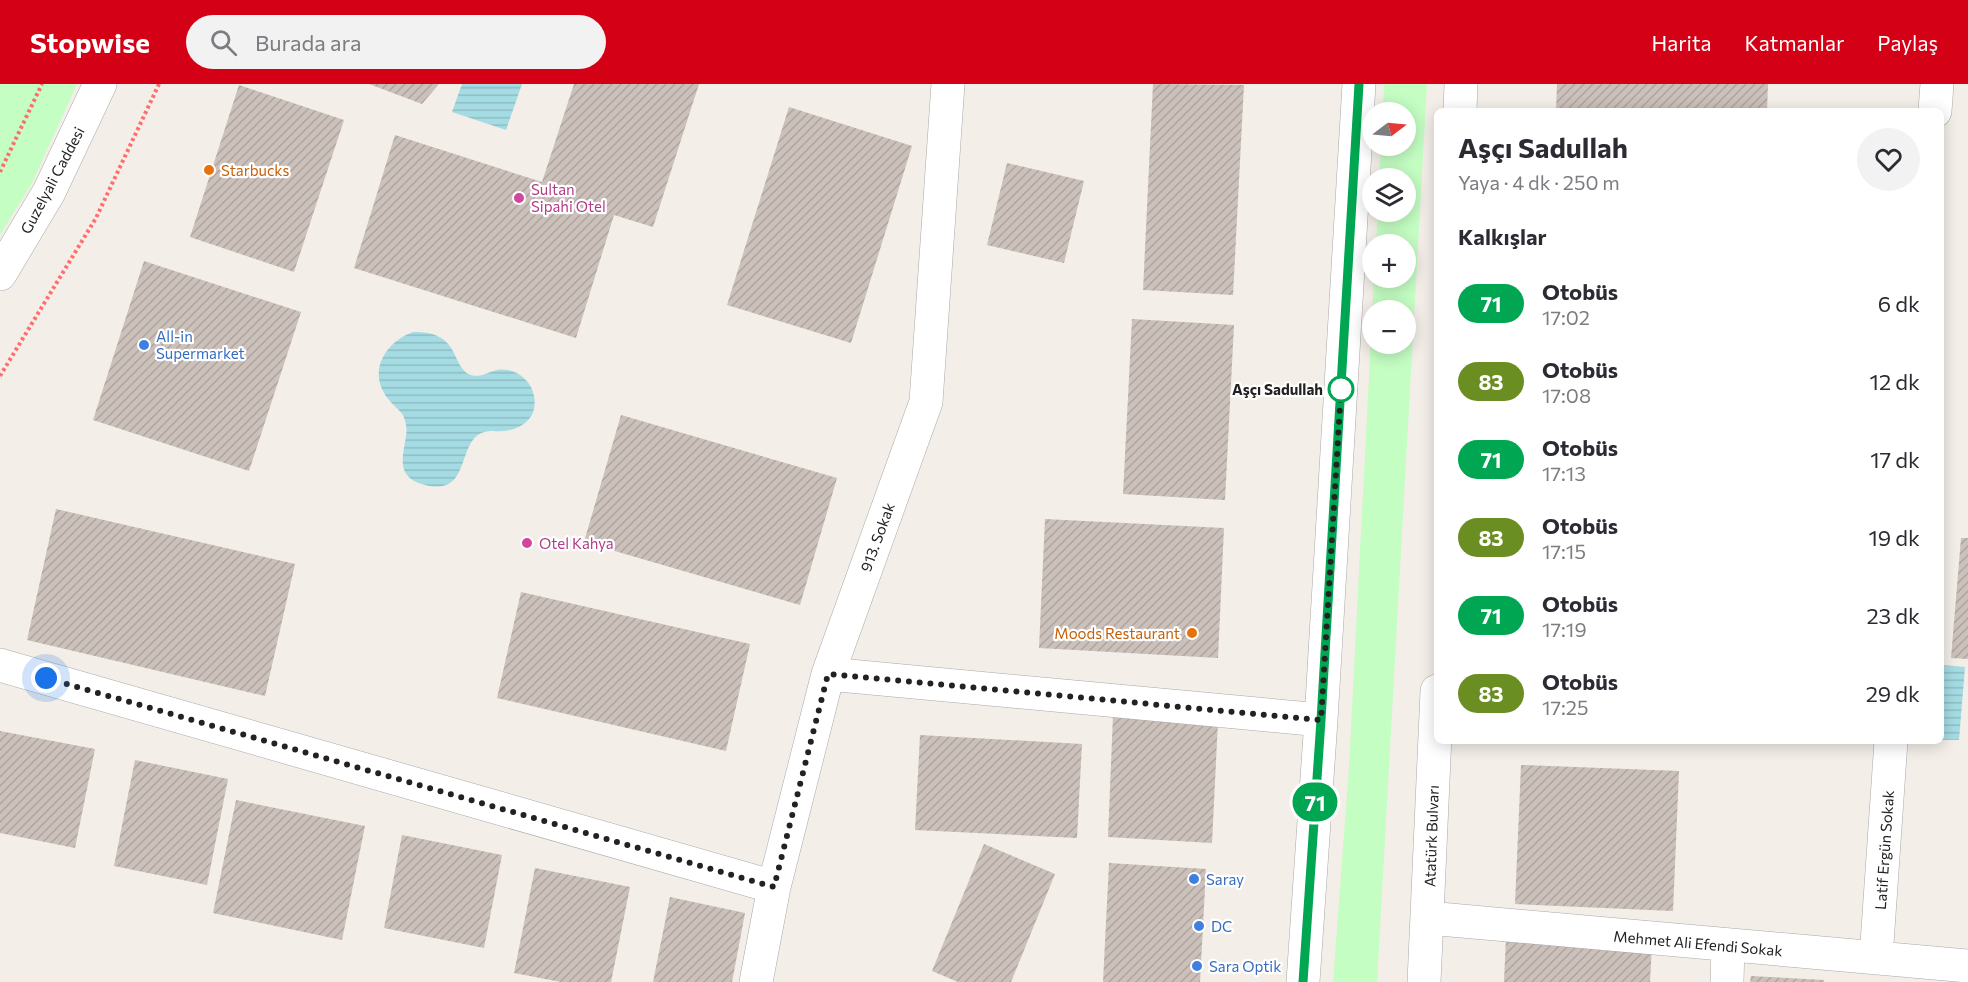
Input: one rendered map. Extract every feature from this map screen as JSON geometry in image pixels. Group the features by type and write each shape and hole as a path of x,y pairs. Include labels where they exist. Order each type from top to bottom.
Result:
{"street":[{"name":"Guzelyali Caddesi","path":"0,274 48,192 100,84"},
{"name":"913. Sokak","path":"756,982 774,887 828,674 926,402 948,84"},
{"path":"1303,982 1359,84"},
{"path":"1460,108 1461,84"},
{"path":"1935,108 1937,84"},
{"path":"0,665 774,887"},
{"path":"828,674 1321,720"},
{"name":"Atatürk Bulvarı","path":"1424,982 1435,744"},
{"name":"Latif Ergün Sokak","path":"1876,958 1891,744"},
{"name":"Mehmet Ali Efendi Sokak","path":"1428,918 1968,966"},
{"path":"1727,982 1728,946"}],"path":[{"path":"0,172 42,84"},
{"path":"0,376 96,218 159,84"}],"green space":[{"path":"0,84 77,84 32,183 0,235"},
{"path":"1384,84 1427,84 1416,282 1416,234 1377,234 1377,222 1416,222 1416,168 1380,168 1380,156 1416,156 1416,102 1383,102"},
{"path":"1373,288 1416,288 1415,300 1373,300"},
{"path":"1370,354 1412,354 1377,982 1333,982 1349,767"}],"water":[{"path":"462,84 522,84 506,130 452,112"},
{"path":"413,332 429,333 440,337 452,350 464,371 471,375 481,375 497,370 515,372 529,384 534,396 533,413 524,424 510,430 481,433 467,450 459,473 452,482 441,486 425,485 413,481 407,474 403,467 405,420 382,390 379,379 379,369 387,351 394,343"},
{"path":"1944,665 1965,667 1959,740 1944,740"}],"building":[{"path":"369,84 439,84 422,104"},
{"name":"Sultan Sipahi Otel","path":"574,84 699,84 653,227 614,215 576,338 354,268 395,135 542,182"},
{"path":"1153,84 1244,85 1233,295 1143,290"},
{"path":"1557,84 1768,84 1767,108 1556,108"},
{"path":"239,85 344,120 294,272 190,237"},
{"path":"789,107 912,146 851,343 727,305"},
{"path":"1007,163 1084,181 1064,263 987,245"},
{"path":"144,261 301,312 249,471 93,420"},
{"path":"1132,319 1234,325 1225,500 1123,494"},
{"path":"621,415 837,478 800,605 584,542"},
{"path":"56,509 295,564 265,696 27,640"},
{"path":"1045,519 1224,528 1218,658 1039,648"},
{"path":"1961,538 1968,538 1968,659 1951,658"},
{"path":"521,592 750,644 726,751 497,698"},
{"path":"1113,715 1218,721 1212,843 1108,837"},
{"path":"0,731 95,749 75,848 0,833"},
{"path":"920,735 1082,744 1077,838 915,830"},
{"path":"135,760 228,779 207,885 114,866"},
{"path":"1521,765 1679,771 1673,911 1515,904"},
{"path":"236,800 365,826 342,940 213,913"},
{"path":"402,835 502,855 484,948 384,928"},
{"path":"984,844 1055,874 1011,982 958,982 932,971"},
{"path":"1109,863 1206,869 1200,982 1103,982"},
{"path":"535,868 630,887 611,982 561,982 514,973"},
{"path":"670,897 745,913 732,982 653,982"},
{"path":"1506,937 1652,944 1650,982 1504,982"},
{"path":"1751,976 1824,980 1824,982 1750,982"}],"bus line":[{"name":"71","path":"1303,982 1359,84"}],"place":[{"name":"Starbucks","path":"209,170"},
{"name":"Sultan Sipahi Otel","path":"519,198"},
{"name":"All-in Supermarket","path":"144,345"},
{"name":"Aşçı Sadullah","path":"1341,389"},
{"name":"Otel Kahya","path":"527,543"},
{"name":"Moods Restaurant","path":"1192,633"},
{"name":"Saray","path":"1194,879"},
{"name":"DC","path":"1199,926"},
{"name":"Sara Optik","path":"1197,966"}],"route":[{"path":"46,678 774,887 828,674 1321,720 1341,389"}]}
